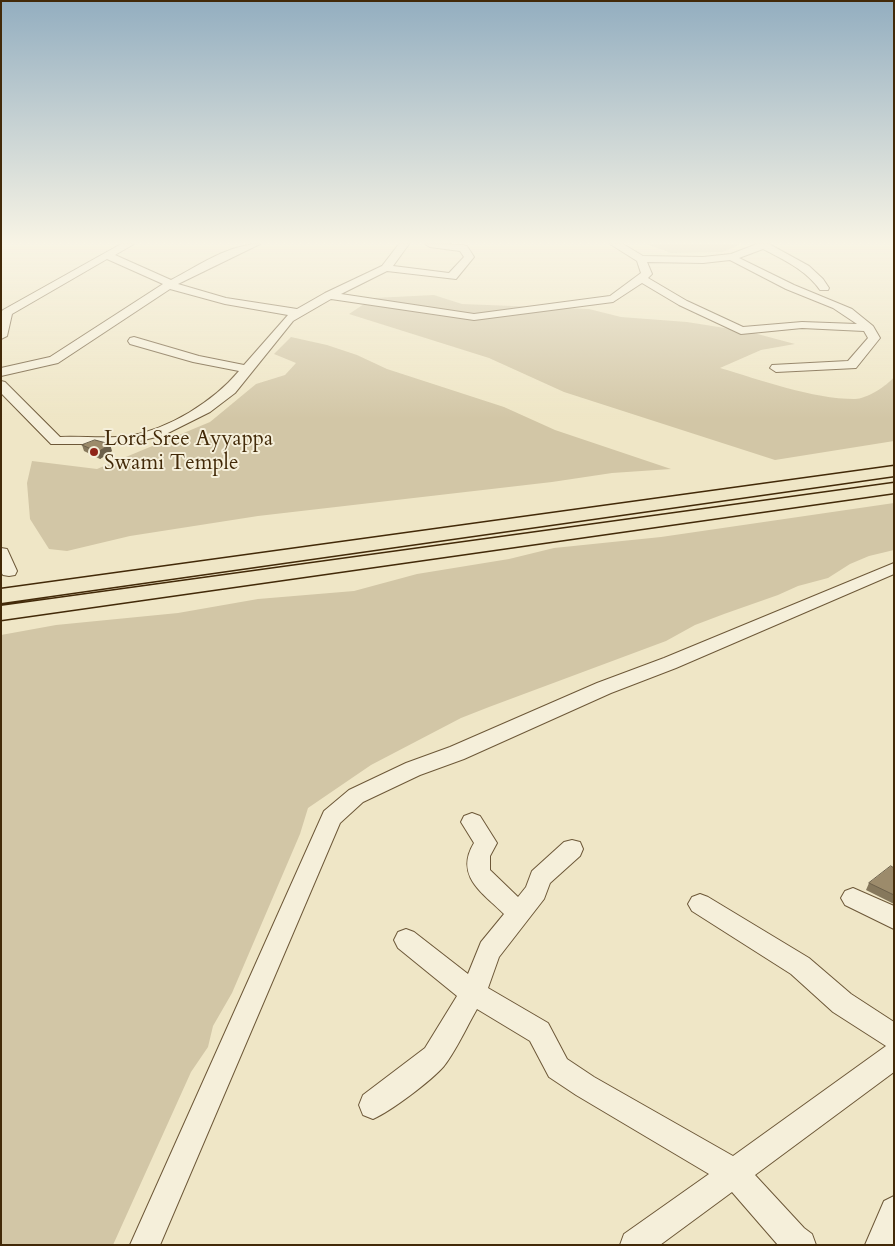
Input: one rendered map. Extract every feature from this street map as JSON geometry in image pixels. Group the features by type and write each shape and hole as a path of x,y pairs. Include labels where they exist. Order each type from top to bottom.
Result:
{"main road":[{"path":"1,596 894,471"},
{"path":"1,613 894,488"}],"street":[{"path":"1,336 7,312 24,302"},
{"path":"1,372 54,360 143,302"},
{"path":"231,302 298,313"},
{"path":"1,385 56,441 128,440 160,432 205,409 230,390 289,319 317,302"},
{"path":"376,302 474,317 595,302"},
{"path":"682,302 741,330 802,325 869,328"},
{"path":"776,368 852,365 874,338 869,328 855,316 830,302"},
{"path":"134,341 197,359 246,369"},
{"path":"1,554 9,571"},
{"path":"145,1245 332,817 356,796 412,769 458,753 604,688 670,663 894,568"},
{"path":"472,822 486,843 479,852 476,867 484,882 519,913"},
{"path":"373,1105 434,1057 473,993 490,950 536,892 540,878 572,849"},
{"path":"853,898 894,918"},
{"path":"700,904 800,966 842,1002 894,1037"},
{"path":"406,940 473,993 539,1032 558,1068 733,1172 801,1245"},
{"path":"635,1245 894,1056"},
{"path":"880,1245 894,1210"}],"shaded area":[{"path":"367,302 456,302 462,304 589,309 621,317 687,322 750,332 795,344 761,350 720,368 804,392 822,396 855,399 865,397 881,388 894,377 894,441 775,460 564,392 489,358 349,314"},
{"path":"291,337 327,345 357,355 387,369 504,407 555,430 671,469 612,473 552,482 258,516 130,536 67,551 49,549 30,519 27,483 32,461 97,469 210,422 256,384 285,375 296,363 274,354"},
{"path":"894,503 894,550 869,556 850,564 828,578 798,586 695,625 666,641 461,718 371,765 308,808 300,834 232,993 213,1026 208,1047 191,1072 113,1245 1,1245 1,635 56,625 178,613 258,599 354,591 417,574 509,559 554,548 661,537"}],"building":[{"path":"95,440 110,444 98,452 82,445"},
{"path":"891,866 894,868 894,895 869,883"}],"place":[{"name":"Lord Sree Ayyappa Swami Temple","path":"94,452"}]}
